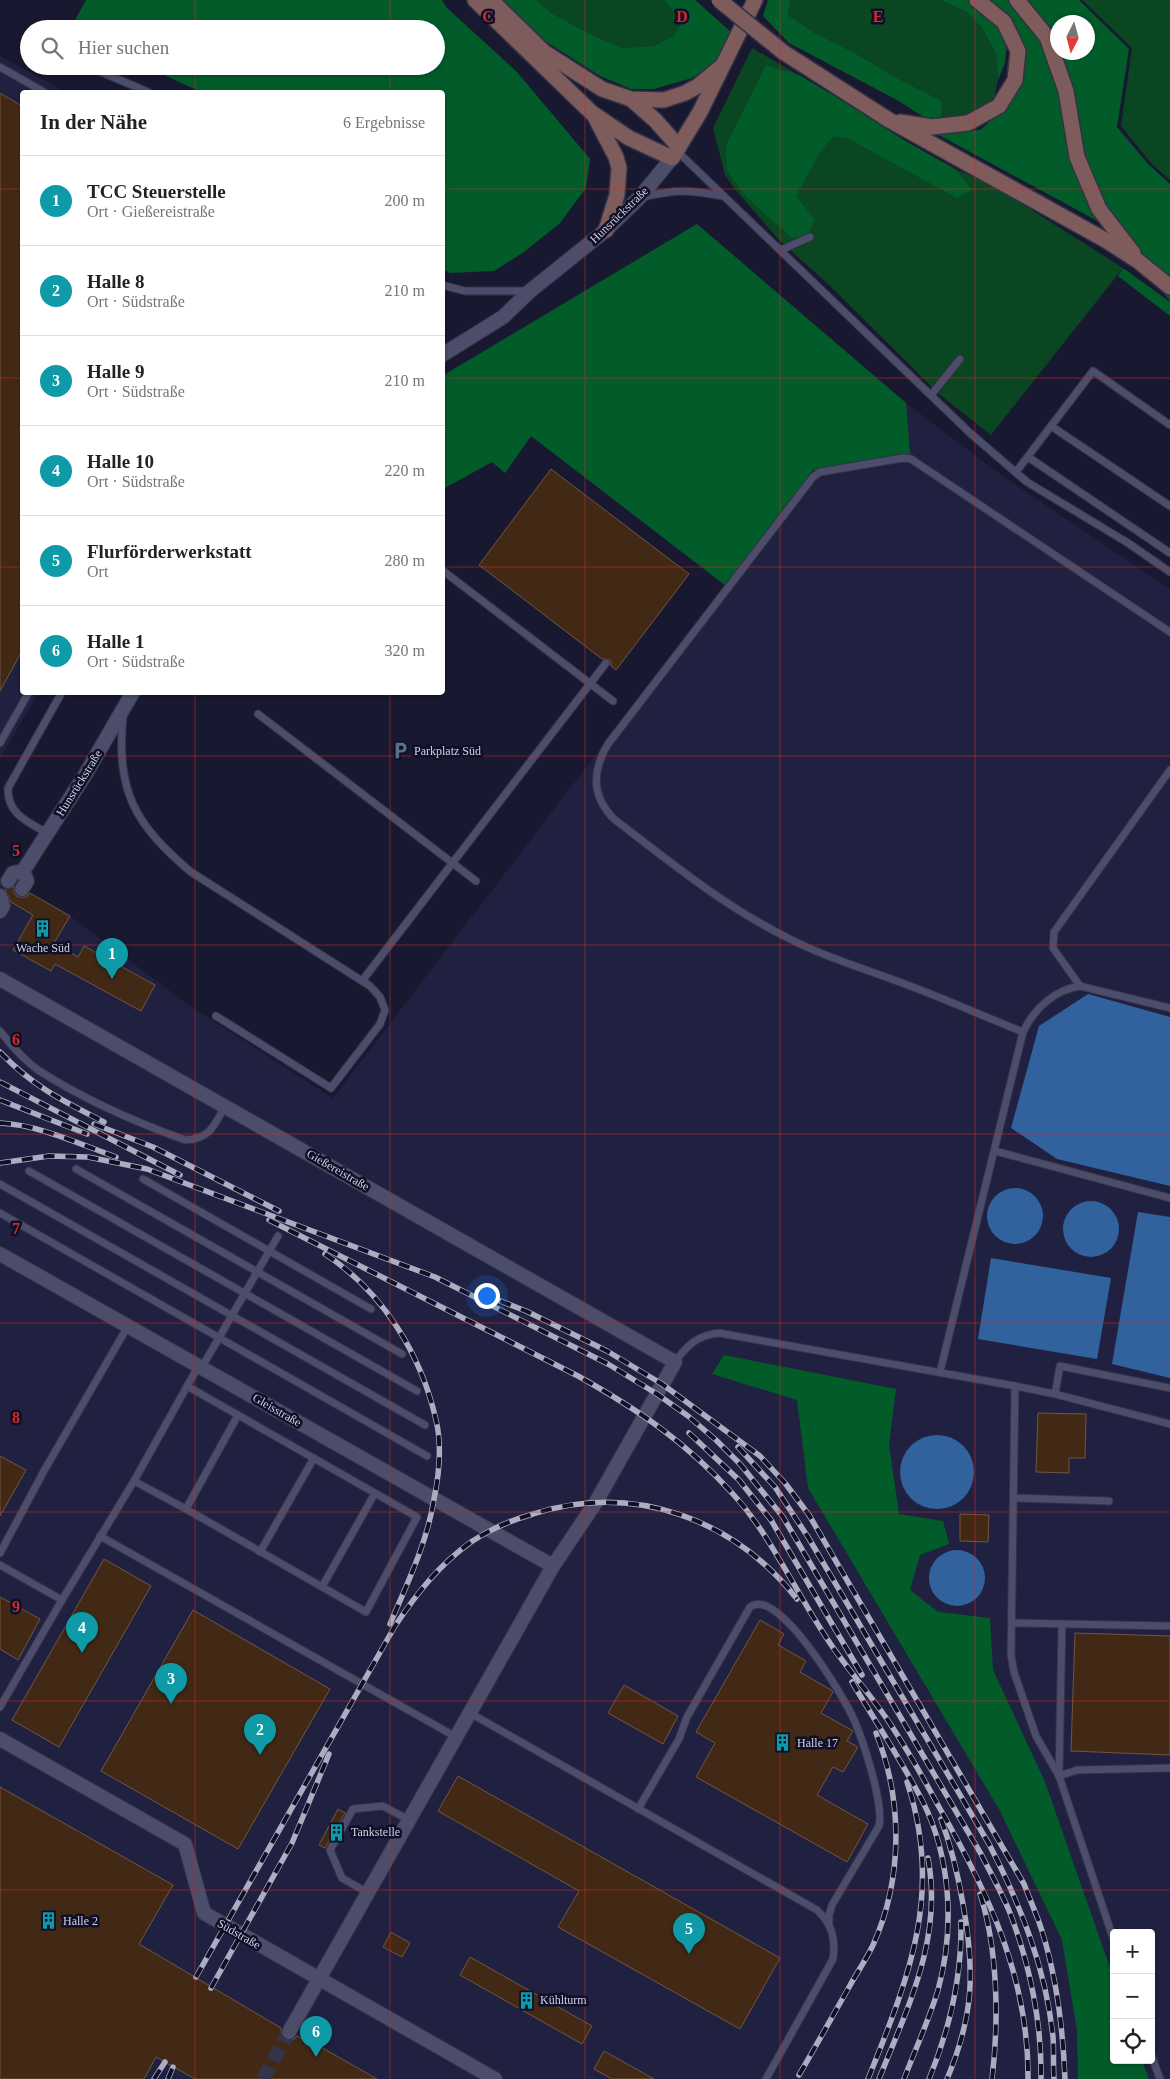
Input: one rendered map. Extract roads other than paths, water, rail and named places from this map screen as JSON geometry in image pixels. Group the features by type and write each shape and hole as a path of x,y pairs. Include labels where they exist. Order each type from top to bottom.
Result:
{"main road":[{"path":"475,0 594,115 629,138 676,152"},
{"path":"491,0 544,52 602,89 632,98 664,100 685,93 698,86 722,66"},
{"path":"719,0 783,52 889,120 1138,260 1170,287"},
{"name":"Hunsrückstraße","path":"676,152 700,112 755,0"},
{"path":"889,120 932,126 968,123 999,106 1015,80 1018,51 1004,22 977,0"},
{"path":"1017,0 1047,37 1066,91 1077,157 1099,209 1138,260"},
{"path":"632,98 655,120 676,152"},
{"path":"594,115 616,157 619,168 617,195 606,230"}],"street":[{"name":"Hunsrückstraße","path":"445,352 503,317 530,291 606,230 640,198 676,152"},
{"name":"Hunsrückstraße","path":"24,871 85,775 130,695"},
{"path":"8,881 13,873 24,871 27,881 22,889"},
{"name":"Gießereistraße","path":"0,979 675,1362"},
{"name":"Gleisstraße","path":"0,1254 553,1566"},
{"path":"289,2032 553,1566 596,1502 675,1362"},
{"name":"Südstraße","path":"0,1740 185,1844 204,1914 495,2079"}],"lane":[{"path":"0,67 40,90"},
{"path":"107,75 143,90"},
{"path":"676,152 781,250 970,433 1028,482 1170,572"},
{"path":"640,198 670,190 692,190 723,196"},
{"path":"781,250 810,237"},
{"path":"445,286 465,291 530,291"},
{"path":"931,395 960,359"},
{"path":"1016,472 1093,371 1170,425"},
{"path":"1052,426 1170,506"},
{"path":"1028,457 1170,553"},
{"path":"1023,1032 910,986 835,959 787,938 720,898 614,819 605,810 596,786 601,755 816,474 820,472 903,458 911,460 1170,632"},
{"path":"445,572 613,701"},
{"path":"362,981 606,662"},
{"path":"0,743 26,695"},
{"path":"47,833 24,819 14,810 8,799 8,788 60,695"},
{"path":"124,707 122,765 126,788 147,829 164,850 191,872 362,981 380,997 385,1010 380,1024 372,1036 331,1088 216,1016"},
{"path":"258,714 476,881"},
{"path":"1080,986 1053,948 1054,932 1170,770"},
{"path":"940,1372 1023,1032 1029,1018 1037,1008 1052,996 1070,987 1080,986 1170,1008"},
{"path":"0,1031 14,1048 37,1069 96,1102 185,1140 195,1140 204,1137 211,1130 225,1106"},
{"path":"995,1151 1170,1198"},
{"path":"76,1169 402,1354"},
{"path":"29,1171 417,1391"},
{"path":"143,1179 371,1309"},
{"path":"0,1184 425,1426"},
{"path":"0,1213 427,1456"},
{"path":"0,1707 100,1536 134,1482 187,1386 232,1316 278,1236"},
{"path":"0,1553 45,1469 128,1326"},
{"path":"675,1362 687,1345 708,1334 719,1333 1055,1394 1170,1424"},
{"path":"1055,1394 1060,1366 1170,1388"},
{"path":"134,1482 186,1509 366,1612 417,1517 187,1386"},
{"path":"1015,1386 1011,1655 1014,1672 1036,1736 1059,1776 1110,1929"},
{"path":"186,1509 238,1415"},
{"path":"260,1552 314,1458"},
{"path":"322,1587 375,1493"},
{"path":"1014,1498 1109,1501"},
{"path":"100,1536 456,1737"},
{"path":"0,1565 62,1600"},
{"path":"638,1809 679,1739 687,1717 750,1607 753,1604 761,1604 780,1615 794,1629 828,1672 850,1713 865,1751 880,1815 879,1826 832,1905 829,1925 834,1942 833,1959 766,2079"},
{"path":"1012,1623 1170,1626"},
{"path":"1059,1776 1062,1624"},
{"path":"470,1713 817,1910 829,1925"},
{"path":"1059,1776 1077,1770 1170,1768"},
{"path":"368,1893 342,1878 330,1850 352,1809 383,1806 409,1820"},
{"path":"1155,2064 1160,2079"}],"water":[{"path":"1088,994 1170,1017 1170,1186 1057,1159 1011,1128 1039,1026"},
{"path":"1010,1188 1020,1188 1035,1196 1041,1205 1043,1216 1041,1227 1035,1236 1020,1244 1010,1244 999,1239 992,1232 987,1221 987,1211 992,1200 999,1193"},
{"path":"1086,1201 1096,1201 1111,1209 1117,1218 1119,1229 1117,1240 1111,1249 1096,1257 1086,1257 1075,1252 1068,1245 1063,1234 1063,1224 1068,1213 1075,1206"},
{"path":"1138,1212 1170,1217 1170,1378 1112,1364"},
{"path":"991,1258 1111,1278 1097,1359 978,1339"},
{"path":"930,1435 944,1435 958,1441 968,1451 974,1465 972,1486 958,1503 944,1509 930,1509 916,1503 906,1493 900,1479 900,1465 906,1451 916,1441"},
{"path":"952,1550 962,1550 977,1558 983,1567 985,1578 983,1589 977,1598 962,1606 952,1606 941,1601 934,1594 929,1583 929,1573 934,1562 941,1555"}],"tunnel":[{"path":"263,2079 289,2032"}],"railway":[{"path":"0,1052 36,1084 104,1122"},
{"path":"0,1082 180,1175"},
{"path":"0,1100 87,1134"},
{"path":"0,1123 45,1131 116,1157"},
{"path":"94,1124 153,1147 279,1211"},
{"path":"0,1163 49,1156 88,1157 147,1169 435,1277 608,1364 657,1394 688,1416 716,1440 740,1464 783,1517 981,1854 1004,1898 1029,1974 1037,2016 1041,2079"},
{"path":"269,1220 600,1388 641,1414 679,1442 732,1493 770,1543 832,1646 883,1713 910,1755 974,1871 1002,1937 1013,1971 1021,2006 1026,2042 1028,2079"},
{"path":"325,1254 346,1269 365,1287 397,1326 410,1348 420,1372 429,1395 438,1430 438,1470 431,1515 416,1563 390,1624"},
{"path":"480,1293 526,1311 607,1351 662,1384 760,1456 785,1483 809,1515 1024,1884 1040,1925 1052,1967 1061,2023 1065,2079"},
{"path":"689,1433 739,1480 771,1520 862,1675"},
{"path":"738,1447 775,1487 808,1537 989,1844 1021,1913 1038,1961 1050,2011 1054,2079"},
{"path":"196,1977 395,1626 420,1591 439,1570 459,1551 478,1537 517,1519 570,1505 607,1502 644,1505 678,1514 712,1528 743,1547 771,1571 797,1599"},
{"path":"852,1682 922,1800 932,1822 944,1869 948,1918 947,1943 943,1967 938,1990 904,2079"},
{"path":"799,2075 870,1951 883,1920 890,1893 896,1839 895,1812 885,1759 876,1733"},
{"path":"211,1988 292,1843 329,1754"},
{"path":"868,2079 897,2005 908,1969 917,1934 922,1898 922,1861 918,1822 907,1782"},
{"path":"941,1819 951,1850 961,1893 967,1928 970,1972 970,1993 963,2034 947,2079"},
{"path":"879,2079 911,1998 927,1944 931,1916 928,1858"},
{"path":"980,1894 986,1915 994,1961 996,2033 992,2079"},
{"path":"929,2079 949,2022 957,1983 961,1922"},
{"path":"154,2079 165,2062"},
{"path":"168,2079 173,2067"}],"place":[{"name":"Parkplatz Süd","path":"400,751"},
{"name":"Wache Süd","path":"43,929"},
{"name":"TCC Steuerstelle","path":"112,979"},
{"name":"Halle 10","path":"82,1653"},
{"name":"Halle 9","path":"171,1704"},
{"name":"Halle 17","path":"783,1743"},
{"name":"Halle 8","path":"260,1755"},
{"name":"Tankstelle","path":"337,1832"},
{"name":"Halle 2","path":"49,1921"},
{"name":"Flurförderwerkstatt","path":"689,1954"},
{"name":"Kühlturm","path":"526,2000"},
{"name":"Halle 1","path":"316,2057"}]}
